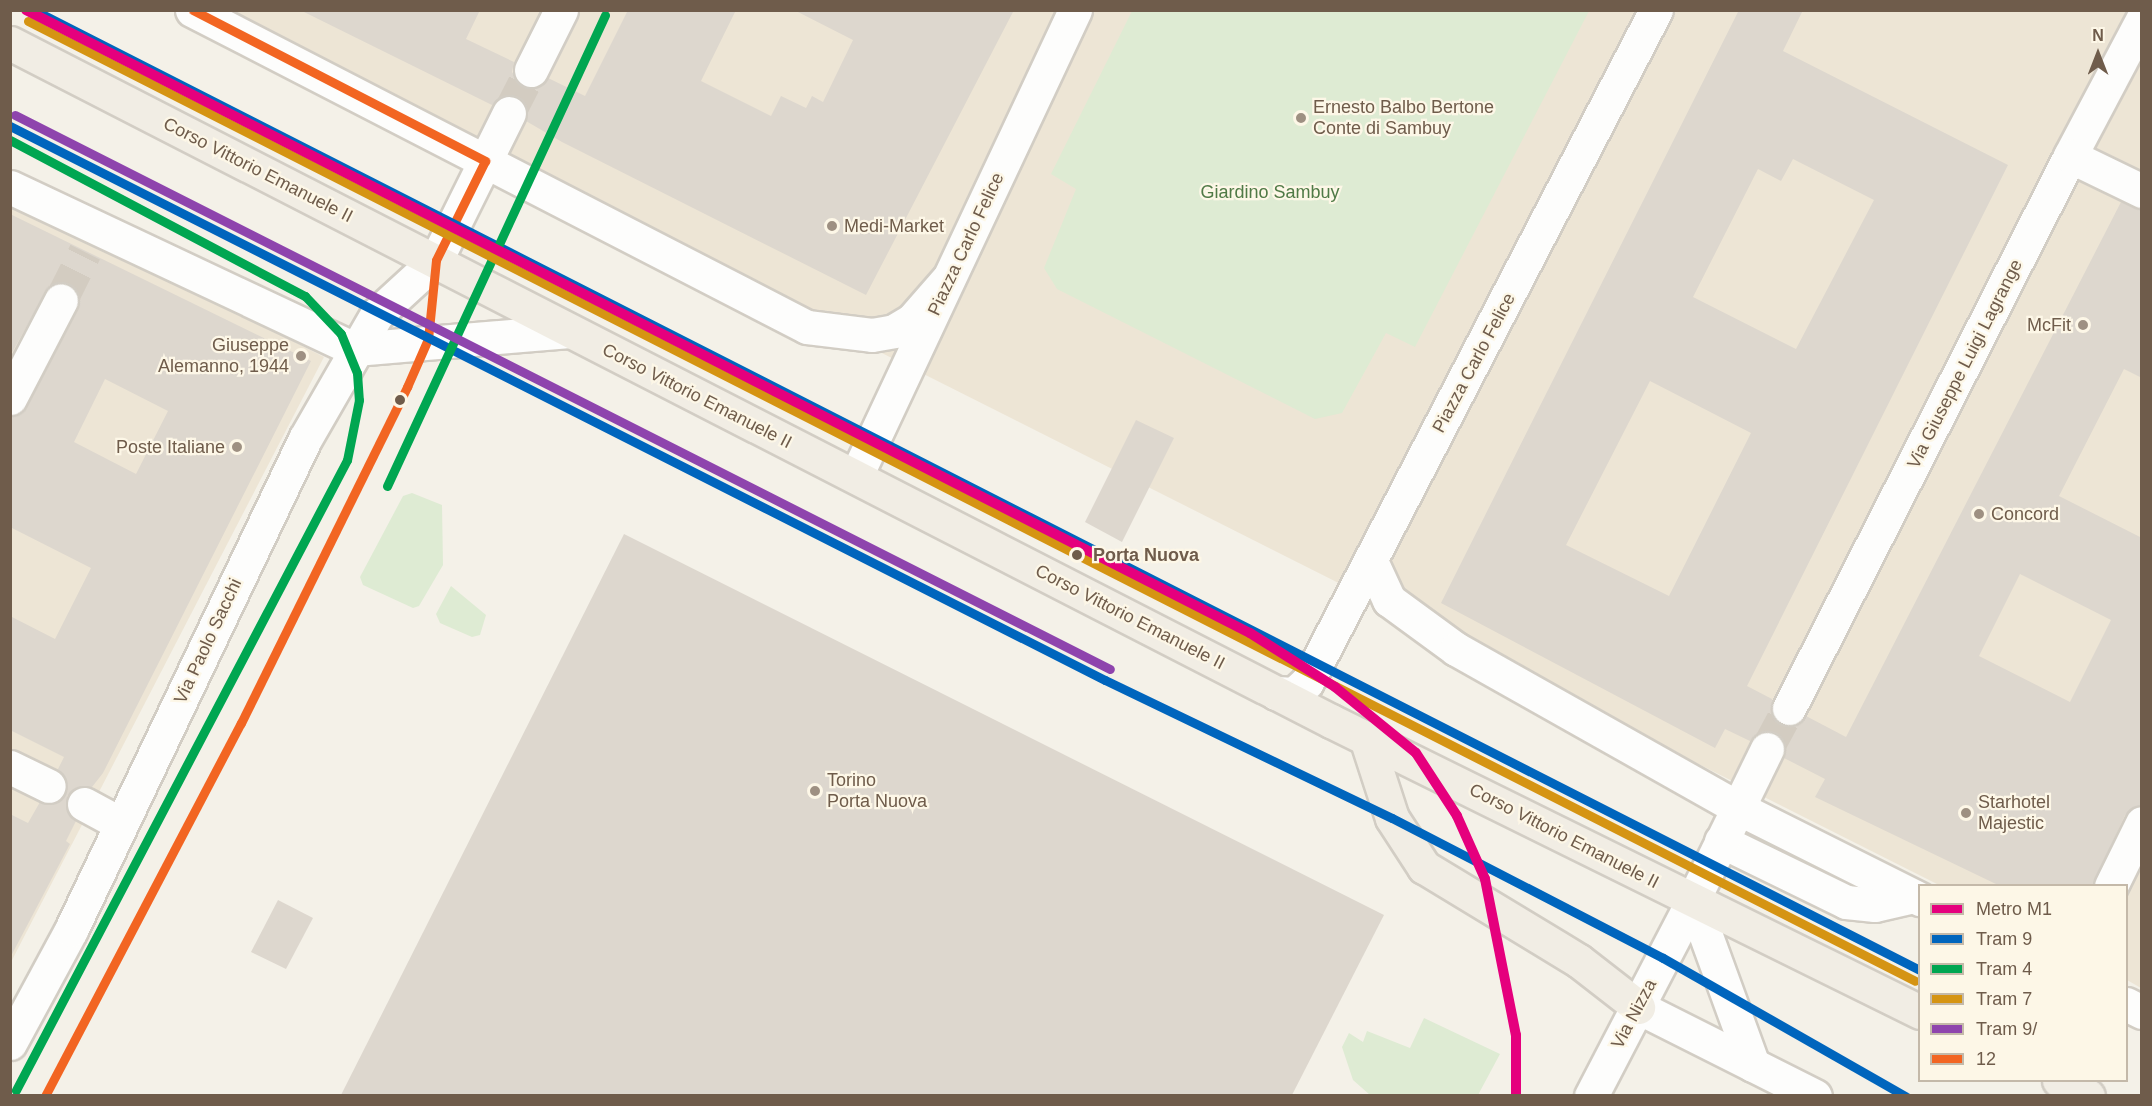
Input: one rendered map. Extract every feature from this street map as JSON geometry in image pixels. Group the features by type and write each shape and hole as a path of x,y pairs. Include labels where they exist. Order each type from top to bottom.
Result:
{"main road":[{"name":"Corso Vittorio Emanuele II","path":"10,43 1276,693 1918,1011"},
{"path":"1366,738 1392,818 1424,867 1579,961 1638,1007"},
{"path":"2063,1082 2088,1095"}],"street":[{"path":"531,70 561,10"},
{"name":"Piazza Carlo Felice","path":"856,476 1075,10"},
{"name":"Piazza Carlo Felice","path":"1276,693 1294,694 1307,682 1656,10"},
{"path":"199,12 807,327 872,335 894,331 912,320 947,280"},
{"name":"Via Giuseppe Luigi Lagrange","path":"1790,708 2070,156 2142,20"},
{"path":"436,260 509,113"},
{"path":"2070,156 2142,191"},
{"path":"10,187 90,242 355,349 569,331"},
{"name":"Via Paolo Sacchi","path":"10,1043 121,824 305,439 377,314 436,260"},
{"path":"10,398 61,300"},
{"path":"1371,561 1389,600 1455,649 1736,807 1916,897"},
{"path":"1753,1065 1693,900 1736,807 1767,749"},
{"path":"10,767 49,786"},
{"path":"84,804 121,824"},
{"path":"2112,884 2142,823"},
{"path":"1721,842 1846,902 1875,904 1916,897"},
{"name":"Via Nizza","path":"1591,1095 1693,900"},
{"path":"2128,1005 2142,1012"},
{"path":"1638,1007 1815,1095"}],"shaded area":[{"path":"202,11 2141,11 2141,988 2128,981 2128,884 1937,884"},
{"path":"11,197 324,357 11,962"}],"green space":[{"name":"Giardino Sambuy","path":"1132,11 1589,11 1415,347 1386,333 1342,413 1315,419 1057,289 1044,268 1076,189 1051,174"},
{"path":"412,493 442,505 443,565 419,606 413,608 363,585 360,577 403,496"},
{"path":"451,586 486,615 480,635 472,637 440,623 436,614"},
{"path":"1424,1018 1500,1054 1478,1095 1370,1095 1353,1080 1342,1047 1349,1033 1363,1042 1367,1031 1410,1048"}],"building":[{"path":"300,10 480,10 466,39 514,62 512,72 522,86 533,89 548,78 585,96 628,10 736,10 701,81 771,116 781,96 806,108 812,96 823,102 853,40 794,10 1014,10 866,295 562,142 526,121 528,111 518,97 507,94 492,105"},
{"path":"1739,10 1803,10 1783,51 2008,165 1747,686 1772,699 1773,718 1781,725 1799,724 1806,716 1846,737 2121,202 2142,209 2142,378 2124,369 2059,496 2142,538 2142,804 2125,815 2093,884 1996,884 1815,797 1825,779 1784,758 1786,747 1776,732 1765,730 1750,741 1725,729 1715,748 1441,603","holes":["1793,159 1874,200 1796,349 1693,297 1758,169 1781,181","1650,381 1751,433 1669,596 1566,545","2020,574 2111,620 2070,702 1979,656"]},
{"path":"10,214 311,361 103,773 92,787 75,788 67,796 68,813 76,821 66,841 70,844 10,958 10,814 28,823 40,802 59,802 68,785 58,769 64,757 10,730 10,616 55,639 91,568 10,527 10,417 27,407 80,300 69,283 50,285 10,356","holes":["105,379 168,411 136,474 74,442"]},
{"path":"1136,420 1174,438 1122,542 1085,522"},
{"name":"Torino Porta Nuova","path":"624,534 1384,915 1292,1095 341,1095"},
{"path":"278,900 313,918 286,969 251,952"}],"tunnel":[{"path":"509,113 531,70"},
{"path":"61,300 85,252"},
{"path":"1767,749 1789,708"}],"metro line":[{"name":"M1","path":"26,10 1250,633 1335,687 1416,753 1457,816 1485,879 1516,1035 1516,1096"}],"tram line":[{"name":"9","path":"34,10 1918,969"},
{"name":"4","path":"387,486 605,15"},
{"name":"7","path":"28,21 1915,981"},
{"name":"9/","path":"15,115 1110,669"},
{"name":"9","path":"10,126 1105,680 1392,818 1663,958 1905,1096"},
{"name":"4","path":"10,140 305,296 341,334 357,373 359,400 347,460 16,1090"}],"transit line":[{"name":"12","path":"193,10 485,161"},
{"name":"12","path":"45,1096 241,723 407,387 428,339 436,260 485,161"}],"place":[{"name":"Ernesto Balbo Bertone Conte di Sambuy","path":"1301,118"},
{"name":"Medi-Market","path":"832,226"},
{"name":"McFit","path":"2083,325"},
{"name":"Giuseppe Alemanno, 1944","path":"301,356"},
{"name":"Poste Italiane","path":"237,447"},
{"name":"Concord","path":"1979,514"},
{"name":"Porta Nuova","path":"1077,555"},
{"name":"Torino Porta Nuova","path":"815,791"},
{"name":"Starhotel Majestic","path":"1966,813"}]}
